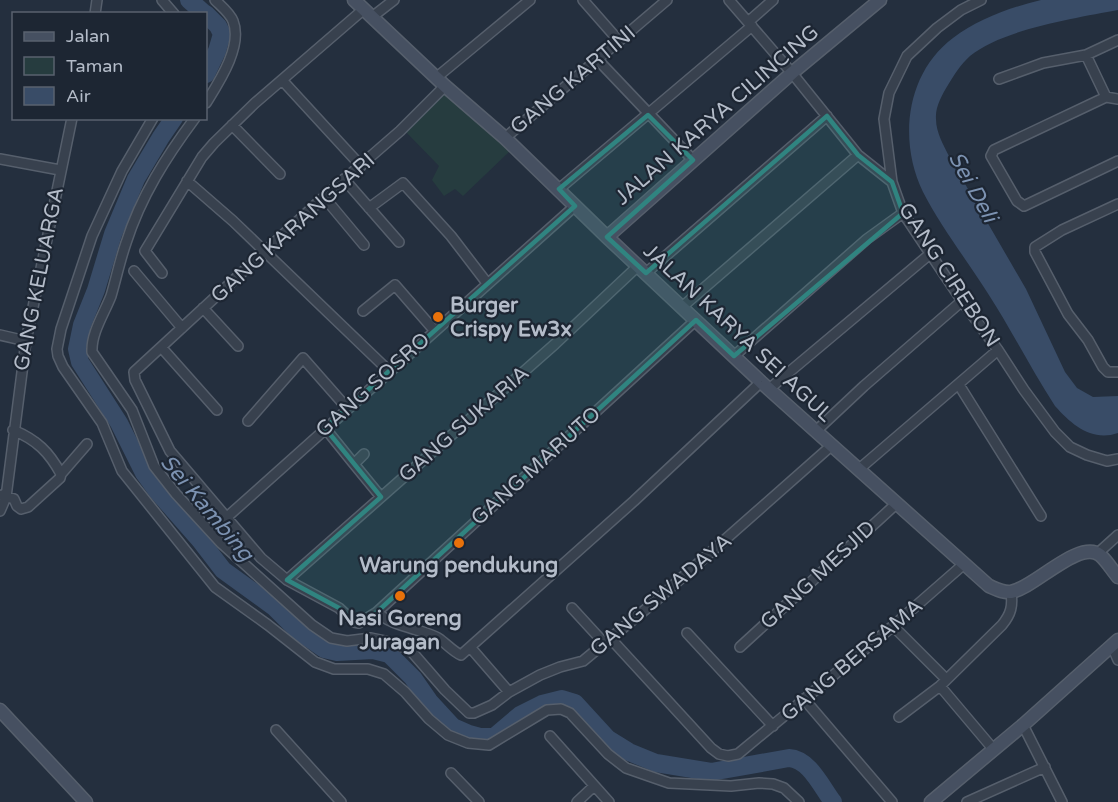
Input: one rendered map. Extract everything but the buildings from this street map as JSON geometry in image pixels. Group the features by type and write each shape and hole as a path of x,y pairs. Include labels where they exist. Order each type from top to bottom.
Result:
{"main road":[{"name":"JALAN KARYA CILINCING","path":"607,237 792,73 880,0"},
{"name":"JALAN KARYA SEI AGUL","path":"363,9 505,138 607,237 831,446 989,586 999,591 1011,592"},
{"path":"1011,592 1026,586 1087,551 1098,554 1118,577"},
{"path":"931,802 1023,725 1115,643"},
{"path":"0,710 82,801"}],"street":[{"path":"162,0 172,12"},
{"path":"207,101 228,63 235,34 230,16 215,0"},
{"path":"162,273 145,251 202,157 232,125 363,9 394,0"},
{"name":"GANG KARANGSARI","path":"226,518 164,442 135,380 134,372 324,197 400,131 441,82 530,0"},
{"path":"583,0 619,41"},
{"name":"GANG KARTINI","path":"505,138 668,0"},
{"path":"729,0 858,155 892,182"},
{"path":"559,189 648,115 750,24 773,0"},
{"name":"GANG CIREBON","path":"981,0 960,10 907,56 889,93 884,119 892,182 903,213 1055,432 1070,447 1087,455 1107,461 1118,459"},
{"path":"999,79 1043,63 1086,56 1118,40"},
{"path":"1086,56 1106,97"},
{"path":"597,59 693,160"},
{"path":"282,80 361,166"},
{"path":"1118,99 1106,97 994,150 991,156 1017,201 1024,206 1118,161"},
{"name":"GANG SUKARIA","path":"287,580 555,344 827,117"},
{"name":"GANG KELUARGA","path":"0,511 26,341 72,120"},
{"path":"152,120 122,171 92,236 57,349 63,367 102,423 122,471 215,587 315,662 334,669 368,669 384,674 448,735 468,743 489,745 547,710 561,709 570,713 608,754 626,768 669,783 731,786 773,784 784,788 799,802"},
{"name":"GANG SWADAYA","path":"194,120 150,184 137,213 110,297 92,343 92,352 132,410 154,466 221,543 312,625 331,638 347,641 371,638 395,643 412,652 445,690 472,714 492,705 509,692 540,675 583,661 608,642 831,446"},
{"path":"232,125 280,174"},
{"path":"682,307 858,155"},
{"path":"0,159 60,170"},
{"path":"344,179 399,242"},
{"path":"187,182 266,252 389,370"},
{"path":"369,208 403,183 451,236 487,283"},
{"path":"324,197 364,245"},
{"path":"1118,204 1056,233 1035,248 1068,314 1088,340 1103,367 1108,372 1118,372"},
{"name":"GANG SOSRO","path":"226,518 575,206"},
{"path":"734,356 867,239 903,213"},
{"path":"226,518 261,558 287,580 339,608 357,624 377,612 415,631 438,638 461,655 765,385 930,254"},
{"path":"134,271 182,328"},
{"path":"363,311 395,285 434,330"},
{"path":"816,431 962,301"},
{"path":"203,309 238,346"},
{"name":"GANG MARUTO","path":"377,612 696,320"},
{"path":"0,335 26,341"},
{"path":"161,347 217,410"},
{"path":"858,470 999,350"},
{"path":"248,421 303,358 347,408"},
{"path":"959,385 1041,516"},
{"path":"324,428 381,497"},
{"path":"13,430 31,437 52,457 62,474"},
{"path":"3,496 14,499 21,509 28,507 60,478 87,444"},
{"path":"354,464 364,454"},
{"name":"GANG MESJID","path":"740,647 896,504"},
{"path":"1098,554 1118,535"},
{"name":"GANG BERSAMA","path":"608,642 711,748 719,754 728,756 738,754 964,564"},
{"path":"899,717 943,682 1010,616 1013,605 1011,592"},
{"path":"572,608 608,642"},
{"path":"893,626 943,682 994,750"},
{"path":"687,633 773,726"},
{"path":"1115,643 1118,660"},
{"path":"470,647 509,692"},
{"path":"804,699 892,802"},
{"path":"1023,725 1062,802"},
{"path":"276,730 341,802"},
{"path":"550,736 609,802"},
{"path":"967,802 1045,767"},
{"path":"451,773 480,802"},
{"path":"577,802 594,786"}],"highlighted area":[{"path":"648,115 693,160 607,237 646,273 827,116 858,155 892,182 903,213 734,356 696,320 377,612 356,624 339,608 287,580 381,497 325,428 575,206 559,189"}],"green space":[{"path":"445,90 511,150 463,196 455,189 444,196 432,180 439,166 405,131"}],"water":[{"path":"1041,0 1118,0 1118,10 1041,26 984,47 967,59 950,81 938,106 936,124 950,158 1026,289 1065,372 1077,388 1093,397 1118,396 1118,433 1109,435 1083,430 1068,420 1055,406 996,306 930,205 915,172 911,151 909,130 916,89 937,53 953,38 984,19"}],"waterway":[{"name":"Sei Kambing","path":"189,0 203,12"},
{"name":"Sei Kambing","path":"207,15 218,26 222,34 207,72"},
{"name":"Sei Kambing","path":"173,120 136,179 113,234 96,290 82,325 77,349 80,362 119,423 144,473 223,570 274,607 297,630 324,649 337,652 373,650 389,654 413,678 429,701 453,727 469,734 494,737 520,715 542,704 562,699 575,703 608,739 629,752 656,763 711,772 789,758 809,768 833,802"}],"place":[{"name":"Burger Crispy Ew3x","path":"438,317"},
{"name":"Warung pendukung","path":"459,543"},
{"name":"Nasi Goreng Juragan","path":"400,596"}],"water label":[{"name":"Sei Deli","path":"973,187"}]}
